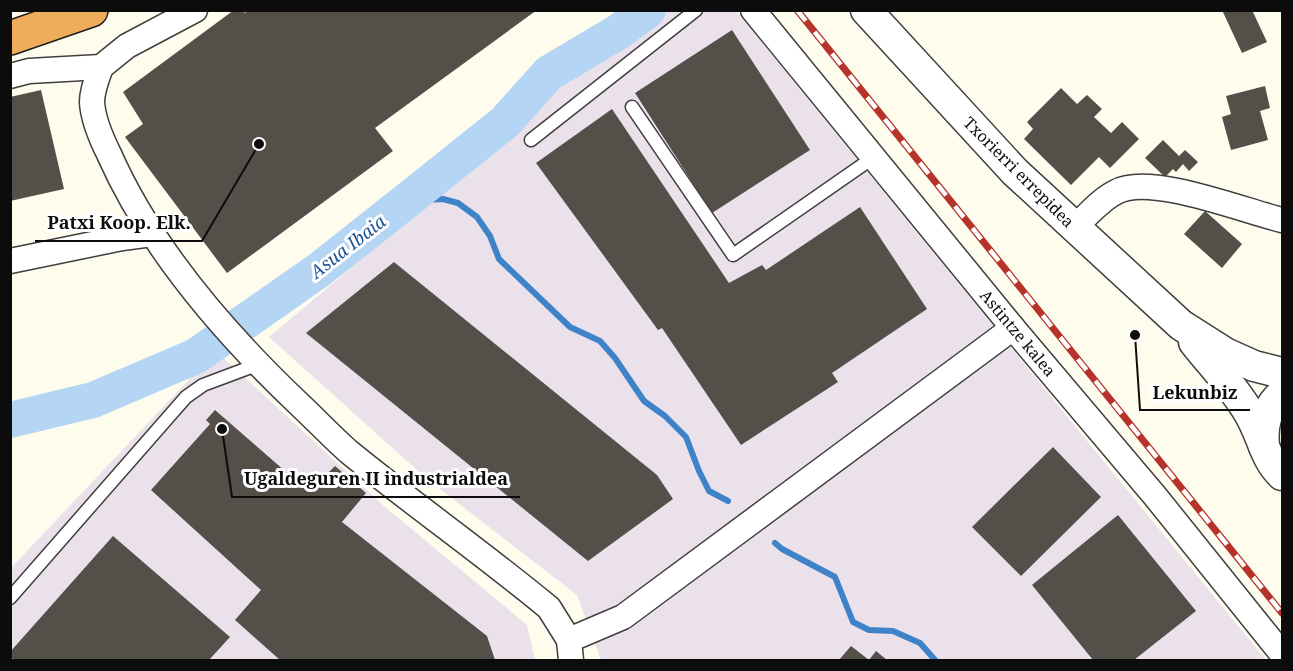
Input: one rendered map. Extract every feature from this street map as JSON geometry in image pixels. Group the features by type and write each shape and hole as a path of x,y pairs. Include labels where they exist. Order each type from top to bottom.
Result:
{"highway":[{"path":"10,38 91,10"}],"street":[{"path":"195,10 127,46 101,67 92,102 96,123 121,182 152,234 207,305 259,364 347,450 549,608 570,650 623,617 1012,328"},
{"name":"Astintze kalea","path":"753,10 1012,328 1155,496 1282,654"},
{"name":"Txorierri errepidea","path":"866,10 1015,172 1181,325 1235,391 1250,414 1268,458 1282,475"},
{"path":"10,76 29,71 101,67"},
{"path":"1074,228 1117,192 1134,186 1164,188 1282,220"},
{"path":"10,261 152,234"},
{"name":"Txorierri errepidea","path":"1181,325 1225,353 1254,366 1282,373"},
{"path":"1264,446 1264,421 1269,409 1282,394"}],"lane":[{"path":"531,140 696,10"},
{"path":"632,107 733,255 874,157"},
{"path":"10,598 186,397 203,385 259,364"}],"shaded area":[{"path":"660,11 736,11 1266,660 601,660 577,595 427,479 269,337 439,194 474,162 543,91 576,62 634,23"},
{"path":"216,351 384,506 527,625 535,660 11,660 10,569"}],"building":[{"path":"234,10 242,10 245,13 248,10 537,10 375,128 393,151 227,273 125,137 143,124 123,92"},
{"path":"1222,10 1252,10 1267,42 1242,53"},
{"path":"732,30 810,150 712,213 635,93"},
{"path":"1265,86 1270,108 1260,111 1268,140 1231,150 1222,117 1231,114 1226,96"},
{"path":"1061,88 1077,104 1087,95 1102,109 1094,117 1111,133 1122,122 1139,139 1110,168 1099,157 1071,185 1024,139 1033,129 1027,122"},
{"path":"41,90 64,189 10,201 10,97"},
{"path":"612,109 729,283 762,265 766,270 860,207 927,309 832,373 838,382 741,445 662,328 658,330 536,163"},
{"path":"1163,140 1179,156 1185,150 1198,162 1189,171 1183,164 1176,172 1173,169 1165,177 1145,158"},
{"path":"1205,211 1242,244 1222,268 1184,234"},
{"path":"394,262 657,475 673,499 588,561 306,333"},
{"path":"215,410 309,492 335,466 366,493 342,522 487,636 495,660 280,660 235,620 261,590 151,490 210,424 206,420"},
{"path":"1053,447 1101,497 1021,576 972,527"},
{"path":"1118,515 1196,611 1134,660 1093,660 1032,585"},
{"path":"113,536 230,637 209,660 15,660 10,657 10,652"},
{"path":"851,646 869,660 839,660"},
{"path":"876,651 887,660 869,660"}],"waterway":[{"name":"Asua Ibaia","path":"10,420 93,400 196,356 319,270 505,122 549,73 618,32 648,10"},
{"path":"405,201 443,199 458,203 477,217 490,236 499,259 570,327 600,341 615,358 644,401 665,416 686,437 709,491 728,501"},
{"path":"775,543 835,577 853,622 869,630 893,631 920,643 935,660"}],"railway":[{"path":"797,10 1282,613"}],"place":[{"name":"Patxi Koop. Elk.","path":"259,144"},
{"name":"Lekunbiz","path":"1135,335"},
{"name":"Ugaldeguren II industrialdea","path":"222,429"}]}
